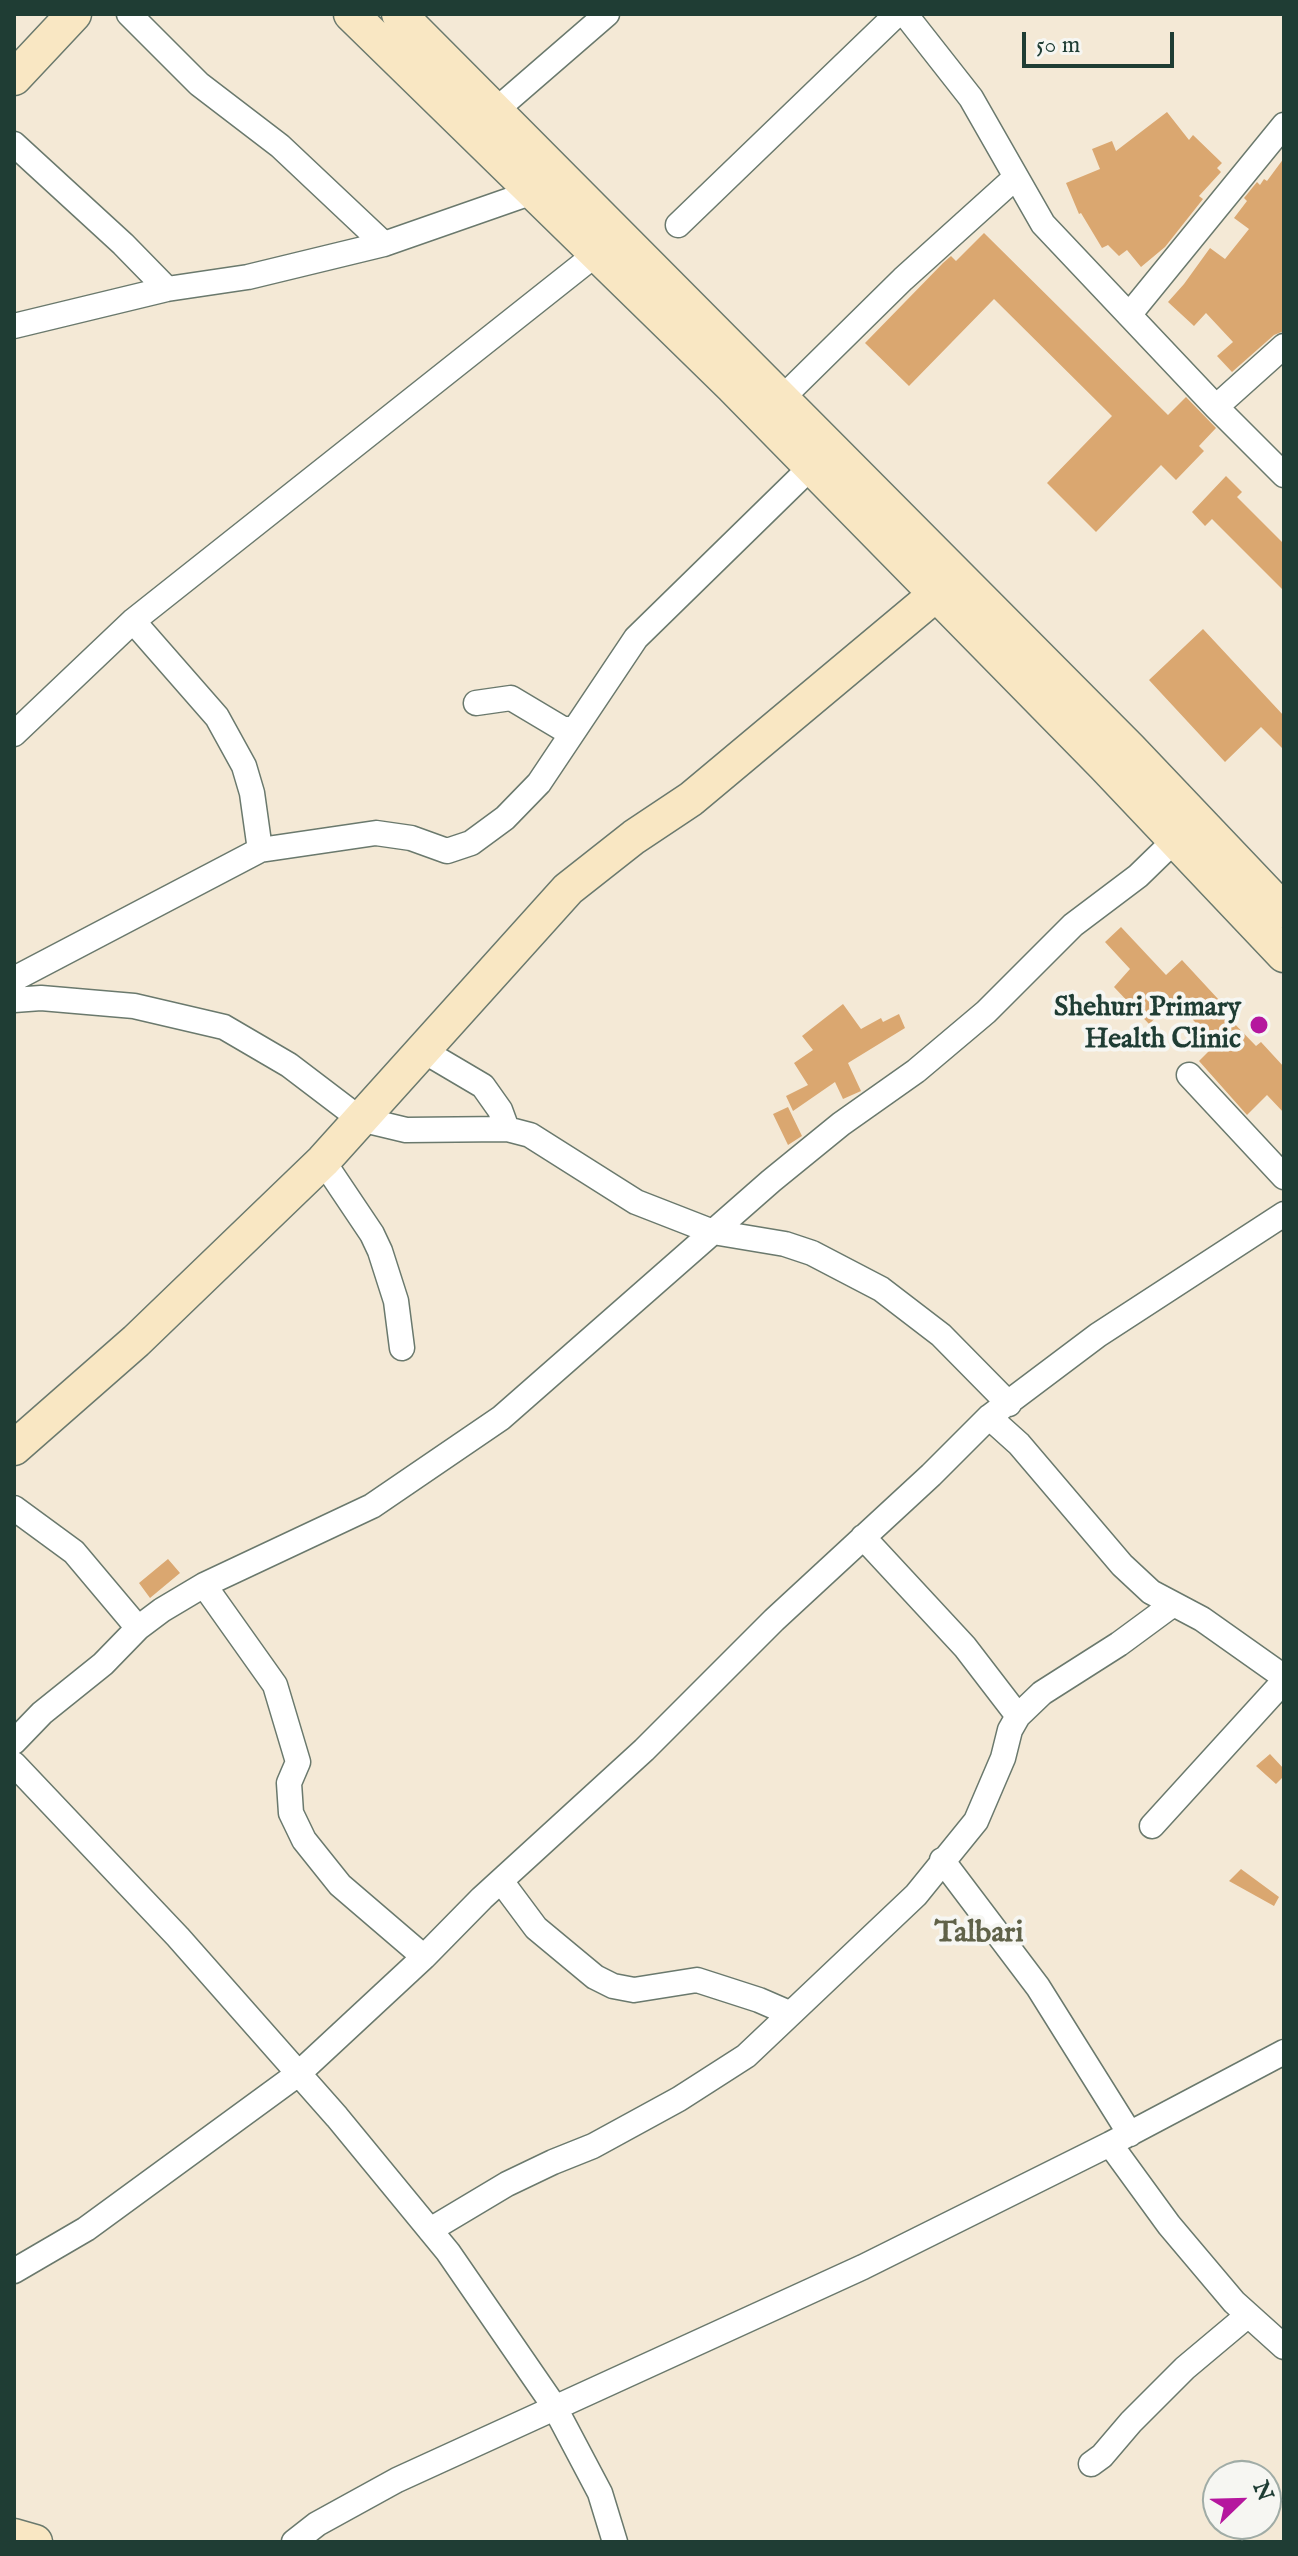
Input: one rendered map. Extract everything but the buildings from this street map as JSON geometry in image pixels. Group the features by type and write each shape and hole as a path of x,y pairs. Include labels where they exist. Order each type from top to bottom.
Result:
{"main road":[{"path":"14,78 74,14"},
{"path":"351,14 596,254 772,408 1129,748 1284,911"},
{"path":"399,14 495,111 772,408 811,467 1284,955"},
{"path":"14,1448 136,1341 323,1161 568,889 634,837 691,799 935,595"},
{"path":"14,2536 35,2542"}],"street":[{"path":"129,14 199,84 280,146 384,244"},
{"path":"495,111 607,14"},
{"path":"678,225 897,14"},
{"path":"905,14 971,98 1043,224 1216,407 1281,467"},
{"path":"1129,315 1284,125"},
{"path":"14,144 167,289"},
{"path":"772,408 903,279 1016,177"},
{"path":"14,326 167,289 248,277 384,244 533,192"},
{"path":"14,734 133,621 596,254"},
{"path":"1216,407 1284,346"},
{"path":"14,979 260,850 376,833 411,838 447,851 471,843 505,818 539,783 636,638 811,467"},
{"path":"133,621 217,717 244,766 252,793 260,850"},
{"path":"476,703 511,698 563,729 575,729"},
{"path":"14,1742 42,1713 103,1664 138,1628 204,1585 372,1506 501,1418 841,1124 916,1071 986,1012 1073,925 1138,876 1175,840"},
{"path":"14,1000 41,998 134,1006 224,1027 289,1065 360,1119 406,1130 507,1129 530,1135 636,1202 713,1232 785,1244 812,1253 881,1289 941,1335 999,1410 1019,1444 1122,1565 1151,1592 1202,1619 1284,1679 1152,1826"},
{"path":"422,1050 483,1086 500,1110 507,1129"},
{"path":"1189,1075 1284,1177"},
{"path":"323,1161 380,1251 396,1301 402,1348"},
{"path":"14,2271 86,2229 298,2074 644,1750 774,1620 999,1410 1098,1335 1284,1214"},
{"path":"14,1508 74,1552 138,1628"},
{"path":"863,1537 965,1647 1018,1716"},
{"path":"204,1585 275,1685 298,1762 289,1783 291,1813 304,1840 340,1885 424,1957"},
{"path":"430,2230 507,2184 593,2146 692,2091 746,2056 916,1895 976,1821 1018,1716 1042,1693 1119,1644 1172,1605"},
{"path":"14,1764 178,1937 337,2117 430,2230 554,2406 600,2493 615,2542"},
{"path":"942,1860 1038,1987 1169,2225 1247,2316 1284,2347"},
{"path":"501,1881 536,1928 595,1977 613,1986 634,1990 697,1980 789,2013"},
{"path":"294,2542 317,2524 397,2480 863,2267 1120,2139 1284,2052"},
{"path":"1091,2464 1185,2368 1247,2316"}],"place":[{"name":"Shehuri Primary Health Clinic","path":"1259,1025"}],"district":[{"name":"Talbari","path":"979,1935"}]}
